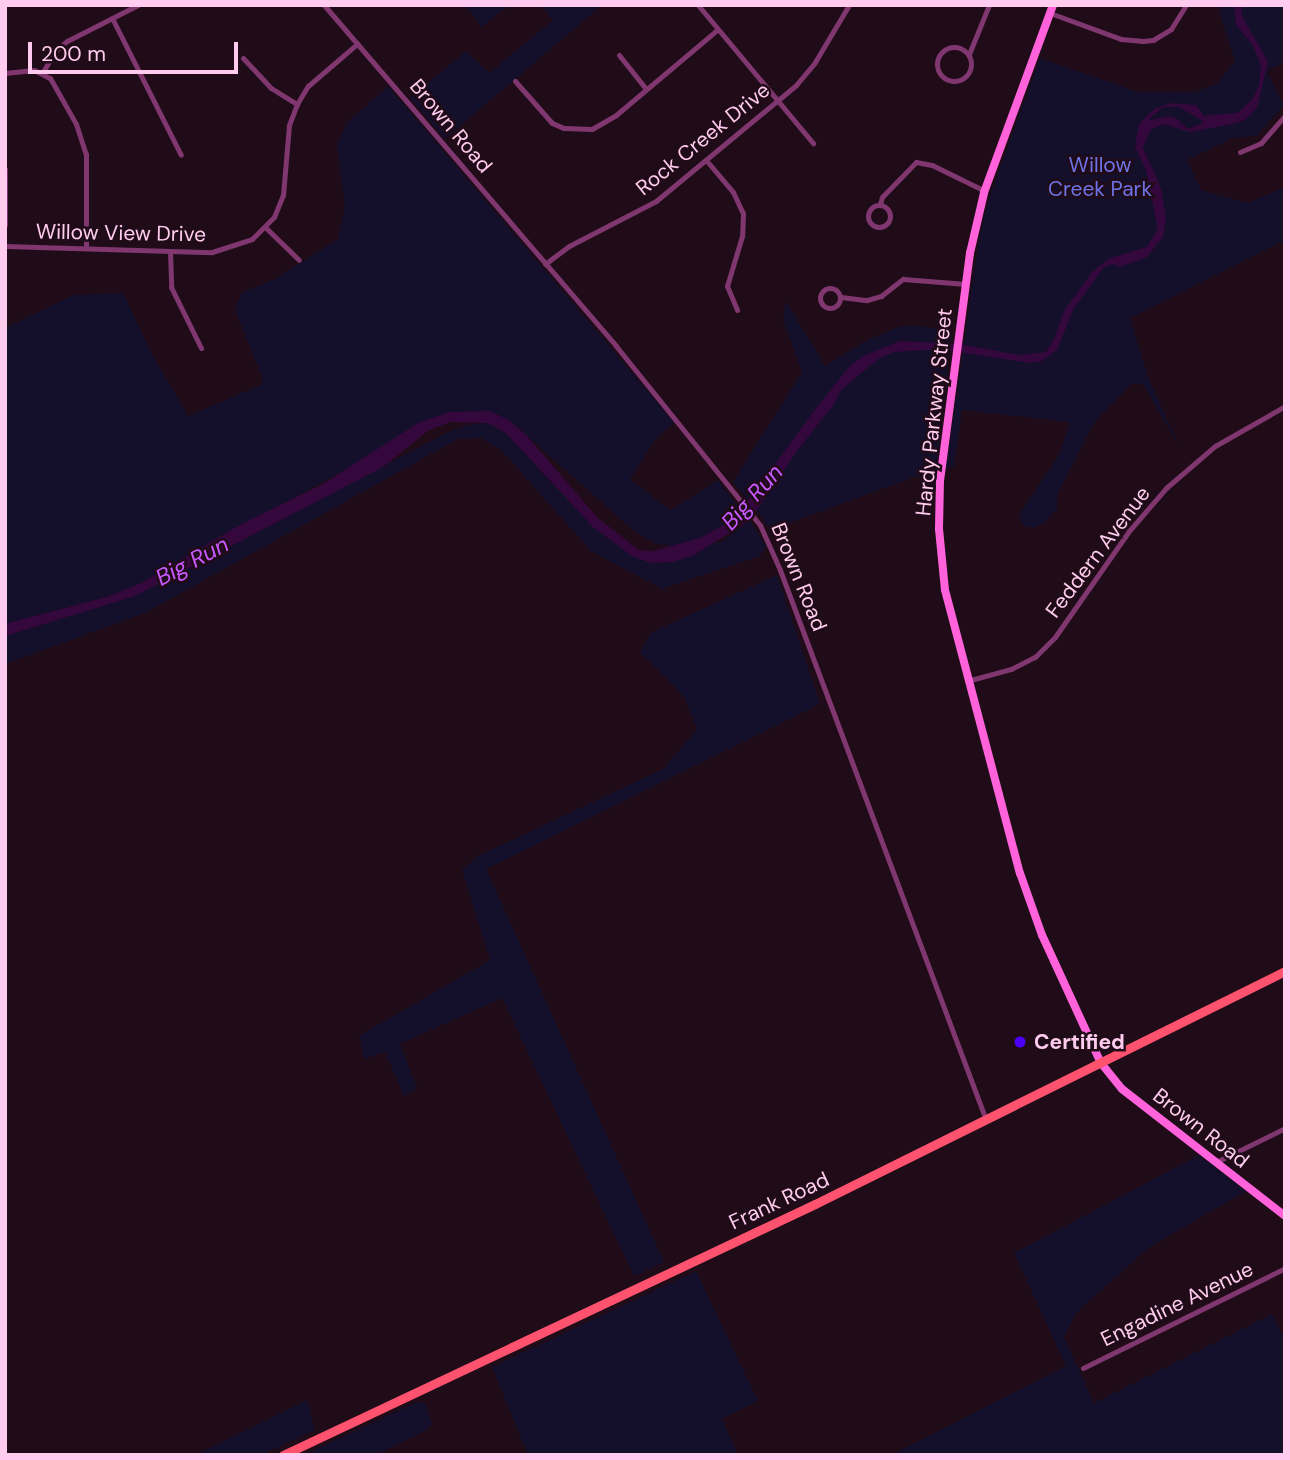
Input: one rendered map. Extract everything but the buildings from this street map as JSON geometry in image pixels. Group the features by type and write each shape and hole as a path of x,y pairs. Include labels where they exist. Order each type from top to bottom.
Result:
{"main road":[{"name":"Hardy Parkway Street","path":"1051,9 985,191 965,284 942,461 939,529 944,590 967,681 1031,904 1101,1063"},
{"name":"Frank Road","path":"283,1455 804,1209 1285,971"},
{"name":"Brown Road","path":"1101,1063 1122,1089 1285,1216"}],"street":[{"path":"42,73 57,49 138,5"},
{"name":"Brown Road","path":"324,5 545,264 754,517 775,555 868,813 986,1120"},
{"path":"698,5 813,143"},
{"name":"Rock Creek Drive","path":"545,264 569,246 656,201 777,100 815,62 849,5"},
{"path":"970,54 961,47 943,49 939,53 939,75 943,79 966,77 970,54 989,5"},
{"path":"1051,9 1121,39 1143,41 1153,40 1171,29 1186,5"},
{"path":"112,18 181,155"},
{"path":"514,81 552,123 578,130 605,123 718,29"},
{"name":"Willow View Drive","path":"5,246 170,251 226,249 252,239 265,227 284,195 289,125 296,104 307,86 357,44"},
{"path":"619,55 646,89"},
{"path":"243,58 271,89 296,104"},
{"path":"5,73 24,69 42,73 59,90 85,146 86,248"},
{"path":"1240,152 1261,142 1285,115"},
{"path":"706,160 733,192 743,213 742,236 727,286 737,310"},
{"path":"880,204 887,207 891,214 887,224 880,228 873,226 868,216 870,209 880,204 882,197 916,162 932,166 985,191"},
{"path":"5,169 5,225"},
{"path":"265,227 299,260"},
{"path":"170,251 171,286 201,348"},
{"path":"841,297 867,300 881,296 903,279 965,284"},
{"name":"Feddern Avenue","path":"967,681 1011,669 1035,657 1055,637 1129,531 1159,496 1215,446 1285,406"},
{"path":"1216,1162 1285,1128"},
{"name":"Engadine Avenue","path":"1083,1368 1285,1268"}],"green space":[{"path":"465,5 509,5 482,27"},
{"path":"541,5 602,5 445,139 410,98 466,51 489,73 553,20"},
{"name":"Willow Creek Park","path":"1220,5 1285,5 1285,62 1267,71 1284,106 1256,136 1233,138 1187,160 1201,190 1248,203 1285,187 1285,240 1130,318 1148,377 1181,450 1143,384 1132,383 1094,423 1057,495 1057,509 1043,524 1034,528 1024,526 1019,515 1059,455 1070,422 962,410 954,467 946,468 978,244 988,201 1040,58 1138,92 1195,92 1218,83 1235,60 1219,11"},
{"path":"388,86 674,422 656,439 630,479 670,510 718,480 741,510 729,522 700,538 672,546 656,544 634,531 509,420 449,412 141,583 110,596 5,624 5,328 74,295 123,293 152,354 188,416 261,385 263,379 235,310 241,293 275,279 338,239 345,208 337,145 346,124"},
{"path":"786,301 825,366 865,341 901,326 923,326 952,333 936,469 784,525 774,538 759,513 733,482 802,372 783,320"},
{"path":"488,423 506,433 593,527 632,556 721,542 750,520 766,546 760,556 662,589 591,551 502,451 481,438 458,439 145,613 5,664 5,636 135,596 450,431 473,424"},
{"path":"777,575 820,704 486,869 664,1262 634,1276 502,998 400,1044 417,1088 404,1096 385,1052 364,1059 359,1036 490,960 462,870 478,856 663,769 697,729 684,697 640,652 652,632"},
{"path":"1199,1155 1246,1191 1148,1248 1076,1313 1064,1337 1094,1403 1272,1314 1285,1340 1285,1455 891,1455 1066,1366 1014,1253"},
{"path":"696,1271 758,1401 722,1419 738,1455 528,1455 492,1367"},
{"path":"307,1400 315,1430 261,1455 196,1455"},
{"path":"417,1402 425,1403 432,1424 425,1431 376,1455 304,1455"}],"water":[{"name":"Big Run","path":"1234,5 1243,5 1241,13 1268,62 1257,108 1245,120 1232,124 1190,132 1164,124 1150,130 1143,148 1161,188 1166,219 1163,237 1147,257 1120,267 1112,264 1103,268 1073,310 1057,350 1042,361 1030,363 940,349 894,352 878,359 840,391 834,404 797,451 750,520 694,555 673,562 650,563 632,556 593,527 506,433 488,423 450,422 429,430 383,467 135,596 5,636 5,624 110,596 141,583 240,525 323,484 418,423 449,412 489,411 509,420 527,436 598,518 639,550 653,551 700,538 729,522 741,510 817,407 849,367 863,356 900,341 959,344 1020,355 1046,352 1065,309 1093,271 1110,258 1147,247 1158,229 1146,170 1135,147 1139,124 1154,109 1171,103 1196,105 1204,116 1237,113 1252,100 1259,85 1261,66 1253,46 1236,24","holes":["1163,107 1179,107 1204,122 1188,129 1176,118 1168,116 1147,121"]}],"place":[{"name":"Certified","path":"1020,1042"}]}
